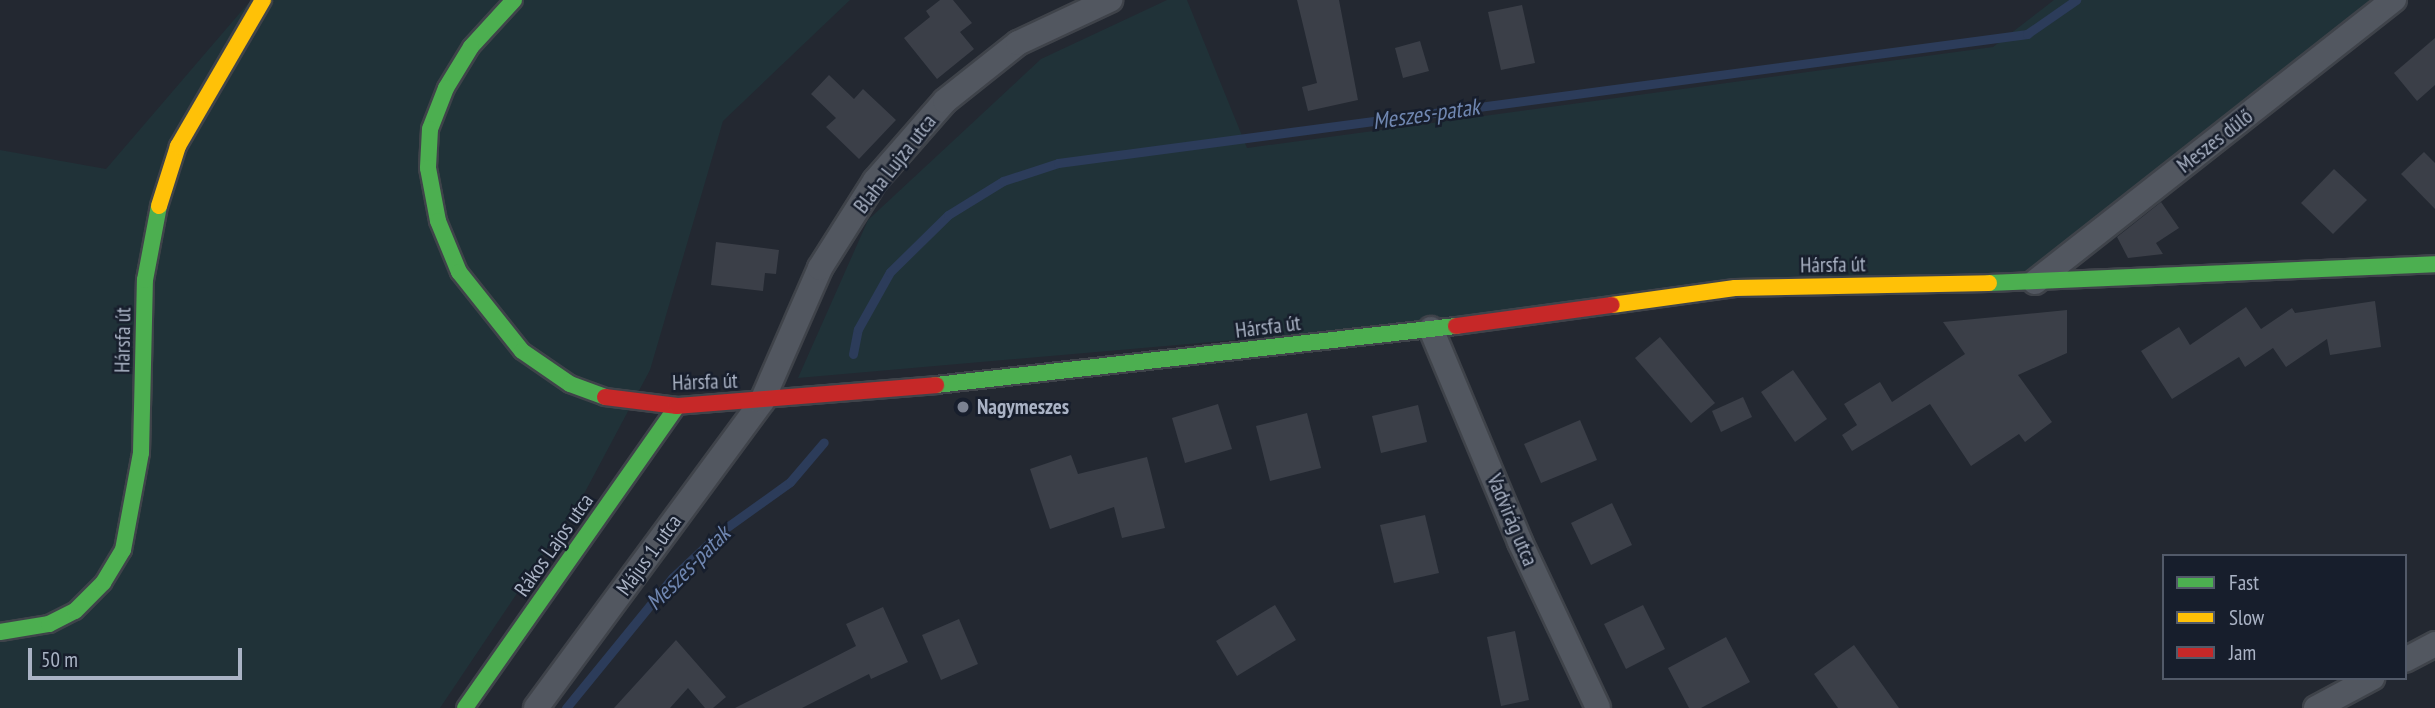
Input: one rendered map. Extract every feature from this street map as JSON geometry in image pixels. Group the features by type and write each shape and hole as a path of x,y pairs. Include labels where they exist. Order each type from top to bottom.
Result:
{"street":[{"name":"Hársfa út","path":"0,632 49,624 75,611 103,583 123,550 141,453 145,280 156,215 178,146 263,0"},
{"name":"Hársfa út","path":"514,0 471,47 446,88 430,129 428,168 438,221 460,272 522,351 570,384 611,399 677,406 874,393 1431,329 1735,288 2035,282 2435,264"},
{"name":"Blaha Lujza utca","path":"762,401 820,268 875,181 945,101 1018,43 1110,0"},
{"name":"Meszes dűlő","path":"2035,282 2394,0"},
{"name":"Vadvirág utca","path":"1431,329 1520,542 1598,708"},
{"name":"Május 1. utca","path":"536,708 762,401"},
{"name":"Rákos Lajos utca","path":"465,708 677,406"},
{"path":"2407,659 2435,644"},
{"path":"2316,708 2368,680"}],"shaded area":[{"path":"251,0 850,0 723,121 650,370 585,492 440,708 0,708 0,150 106,169"},
{"path":"1167,0 1187,0 1247,148 1993,47 2054,0 2390,0 2026,271 798,378 868,220 1041,59"}],"building":[{"path":"940,0 953,0 972,23 960,32 974,49 937,79 904,38 930,17 926,11"},
{"path":"1297,0 1339,0 1358,100 1308,111 1302,87 1317,83"},
{"path":"1522,5 1535,63 1501,70 1488,12"},
{"path":"2435,38 2435,85 2417,101 2394,73"},
{"path":"1420,41 1429,71 1403,78 1395,48"},
{"path":"829,75 854,99 863,89 896,120 859,159 826,127 836,118 811,94"},
{"path":"2424,152 2435,163 2435,209 2401,174"},
{"path":"2334,169 2367,200 2333,234 2301,203"},
{"path":"2161,202 2179,228 2156,243 2163,254 2128,258 2117,237"},
{"path":"716,242 779,250 776,274 765,273 763,291 711,285"},
{"path":"2375,301 2381,347 2330,355 2327,339 2286,367 2273,348 2245,367 2239,357 2172,399 2141,351 2179,327 2190,345 2246,307 2261,329 2292,308 2295,313"},
{"path":"2067,310 2067,353 2018,375 2052,422 2025,442 2019,434 1971,466 1930,404 1852,451 1842,435 1857,425 1844,404 1880,382 1892,402 1965,354 1943,322"},
{"path":"1660,337 1715,403 1691,423 1635,358"},
{"path":"1793,370 1827,419 1795,442 1761,392"},
{"path":"1743,397 1752,417 1721,432 1712,411"},
{"path":"1218,404 1232,449 1185,463 1172,418"},
{"path":"1418,405 1427,442 1381,453 1372,416"},
{"path":"1307,413 1321,468 1270,481 1256,426"},
{"path":"1580,420 1597,460 1541,483 1524,444"},
{"path":"1071,455 1078,474 1147,457 1165,528 1122,538 1114,507 1050,529 1030,469"},
{"path":"1612,503 1632,545 1591,565 1571,523"},
{"path":"1425,515 1439,573 1394,583 1380,525"},
{"path":"1275,605 1296,640 1237,676 1216,641"},
{"path":"1643,605 1665,649 1626,669 1604,624"},
{"path":"883,607 908,662 871,679 869,674 802,708 735,708 856,646 846,624"},
{"path":"959,619 978,664 941,680 922,635"},
{"path":"1515,631 1529,700 1501,706 1487,637"},
{"path":"1726,637 1750,682 1701,708 1689,708 1668,668"},
{"path":"676,640 726,697 713,708 705,708 688,688 670,708 614,708"},
{"path":"1854,645 1899,708 1838,708 1814,674"}],"waterway":[{"name":"Meszes-patak","path":"853,354 858,329 890,272 948,215 1003,181 1058,163 2027,34 2076,0"},
{"name":"Meszes-patak","path":"566,708 672,578 723,530 790,482 824,442"}],"traffic: fast":[{"path":"514,0 471,47 446,88 430,129 428,168 438,221 459,272 522,351 570,384 605,397"},
{"path":"0,632 49,624 75,611 103,583 123,550 141,453 145,280 159,206"},
{"path":"1989,283 2435,264"},
{"path":"936,385 1456,326"},
{"path":"465,708 677,406"}],"traffic: slow":[{"path":"159,206 178,146 263,0"},
{"path":"1612,305 1735,288 1989,283"}],"traffic: jam":[{"path":"1456,326 1612,305"},
{"path":"605,397 677,406 936,385"}],"place":[{"name":"Nagymeszes","path":"963,407"}]}
